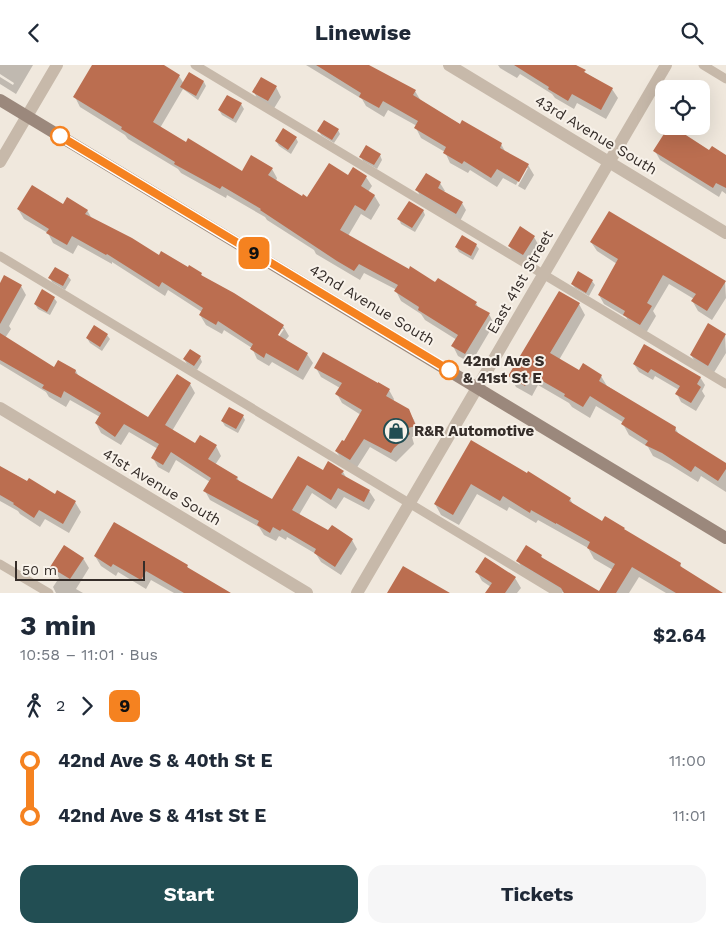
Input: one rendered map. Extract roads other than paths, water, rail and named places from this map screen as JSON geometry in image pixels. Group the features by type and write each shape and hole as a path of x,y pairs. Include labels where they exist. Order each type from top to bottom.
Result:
{"street":[{"path":"0,162 57,65"},
{"name":"43rd Avenue South","path":"450,65 726,233"},
{"name":"East 41st Street","path":"357,593 666,65"},
{"name":"42nd Avenue South","path":"0,100 726,538"},
{"name":"41st Avenue South","path":"0,408 307,593"}],"lane":[{"path":"195,65 726,384"},
{"path":"703,65 726,79"},
{"path":"0,256 558,593"},
{"path":"0,564 49,593"}],"place":[{"name":"42nd Ave S & 41st St E","path":"449,370"},
{"name":"R&R Automotive","path":"396,431"}]}
